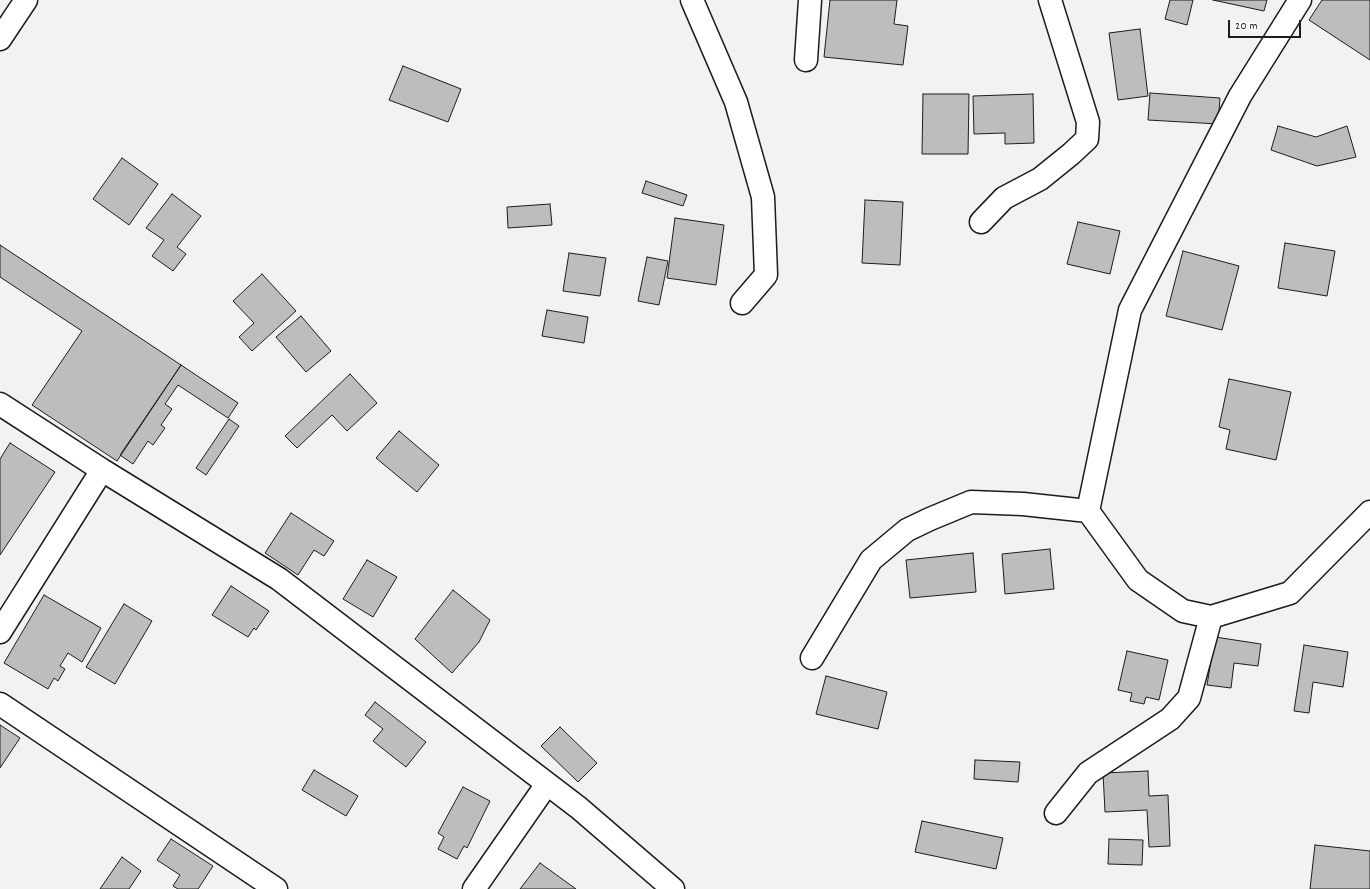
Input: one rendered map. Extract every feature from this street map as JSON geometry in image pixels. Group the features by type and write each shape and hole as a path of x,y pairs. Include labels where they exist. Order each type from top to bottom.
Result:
{"street":[{"path":"0,38 26,0"},
{"path":"692,0 736,102 763,197 766,275 742,303"},
{"path":"806,60 810,0"},
{"path":"981,222 1004,198 1040,179 1087,139 1088,122 1050,0"},
{"path":"1300,0 1240,96 1130,310 1088,511 1138,580 1184,611 1211,617 1290,593 1370,512"},
{"path":"0,404 102,470 279,579 579,808 673,889"},
{"path":"0,632 102,470"},
{"path":"812,658 871,560 907,530 971,502 1023,504 1088,511"},
{"path":"1056,813 1088,773 1170,719 1189,698 1211,617"},
{"path":"0,704 276,889"},
{"path":"474,889 547,784"}],"building":[{"path":"830,0 897,0 894,24 908,26 903,65 824,57"},
{"path":"1170,0 1193,0 1187,25 1165,19"},
{"path":"1213,0 1267,0 1264,11"},
{"path":"1322,0 1370,0 1370,60 1309,20"},
{"path":"1140,29 1148,96 1118,100 1109,33"},
{"path":"403,66 461,89 448,122 389,100"},
{"path":"1150,93 1220,98 1218,124 1148,120"},
{"path":"923,94 969,94 968,154 922,154"},
{"path":"1033,94 1034,143 1005,144 1005,133 974,134 973,96"},
{"path":"1278,126 1316,137 1347,126 1356,157 1317,166 1271,150"},
{"path":"122,158 158,184 129,225 93,199"},
{"path":"646,181 687,195 683,206 642,193"},
{"path":"172,194 201,216 177,247 186,254 173,271 152,256 164,240 146,228"},
{"path":"865,200 903,202 900,265 862,263"},
{"path":"550,204 552,225 508,228 507,207"},
{"path":"675,218 724,225 716,285 667,278"},
{"path":"1078,222 1120,231 1110,274 1067,264"},
{"path":"1285,243 1335,251 1327,296 1278,288"},
{"path":"0,245 181,365 117,461 32,405 82,331 0,277"},
{"path":"1183,251 1239,266 1222,330 1166,316"},
{"path":"569,253 606,258 600,296 563,291"},
{"path":"647,257 668,261 659,305 638,301"},
{"path":"262,274 296,311 252,351 239,337 254,323 233,301"},
{"path":"547,310 588,317 584,343 542,336"},
{"path":"301,316 331,351 306,372 276,337"},
{"path":"181,365 238,403 228,418 178,385 165,404 172,409 161,425 165,428 153,445 148,441 133,464 120,455"},
{"path":"350,374 377,403 347,431 332,415 297,448 285,436"},
{"path":"1229,379 1291,392 1276,460 1226,449 1230,430 1219,427"},
{"path":"229,419 239,426 206,475 196,468"},
{"path":"399,431 439,465 417,492 376,458"},
{"path":"10,443 55,472 0,555 0,459"},
{"path":"291,513 334,541 324,556 314,550 298,575 265,553"},
{"path":"1050,549 1054,589 1005,594 1002,554"},
{"path":"973,553 976,592 910,598 906,560"},
{"path":"367,560 397,577 373,617 343,599"},
{"path":"231,586 269,611 256,630 254,628 248,637 212,615"},
{"path":"453,590 490,620 479,642 452,673 415,639"},
{"path":"44,595 101,628 82,662 68,653 60,666 65,669 58,681 54,678 48,689 4,663"},
{"path":"124,604 152,621 115,684 86,667"},
{"path":"1215,637 1261,644 1258,666 1234,663 1231,688 1207,685"},
{"path":"1304,645 1348,652 1343,687 1313,682 1309,713 1294,711"},
{"path":"1127,651 1168,660 1159,700 1146,697 1144,704 1130,701 1132,693 1118,690"},
{"path":"826,676 887,692 878,729 816,714"},
{"path":"375,702 426,742 406,767 373,741 383,729 365,715"},
{"path":"0,725 20,738 0,768"},
{"path":"560,727 597,763 578,782 541,746"},
{"path":"975,760 1020,762 1018,782 974,779"},
{"path":"314,770 358,796 346,816 302,790"},
{"path":"1148,771 1149,796 1168,795 1170,846 1149,847 1147,810 1105,812 1103,773"},
{"path":"463,787 490,801 467,848 464,846 457,859 438,849 444,837 438,833"},
{"path":"922,821 1003,838 996,869 915,852"},
{"path":"171,839 213,866 198,889 178,889 173,886 180,875 157,860"},
{"path":"1109,839 1143,840 1142,865 1108,864"},
{"path":"1315,845 1370,851 1370,889 1310,889"},
{"path":"122,857 141,871 129,889 100,889"},
{"path":"540,863 576,889 520,889"}]}
